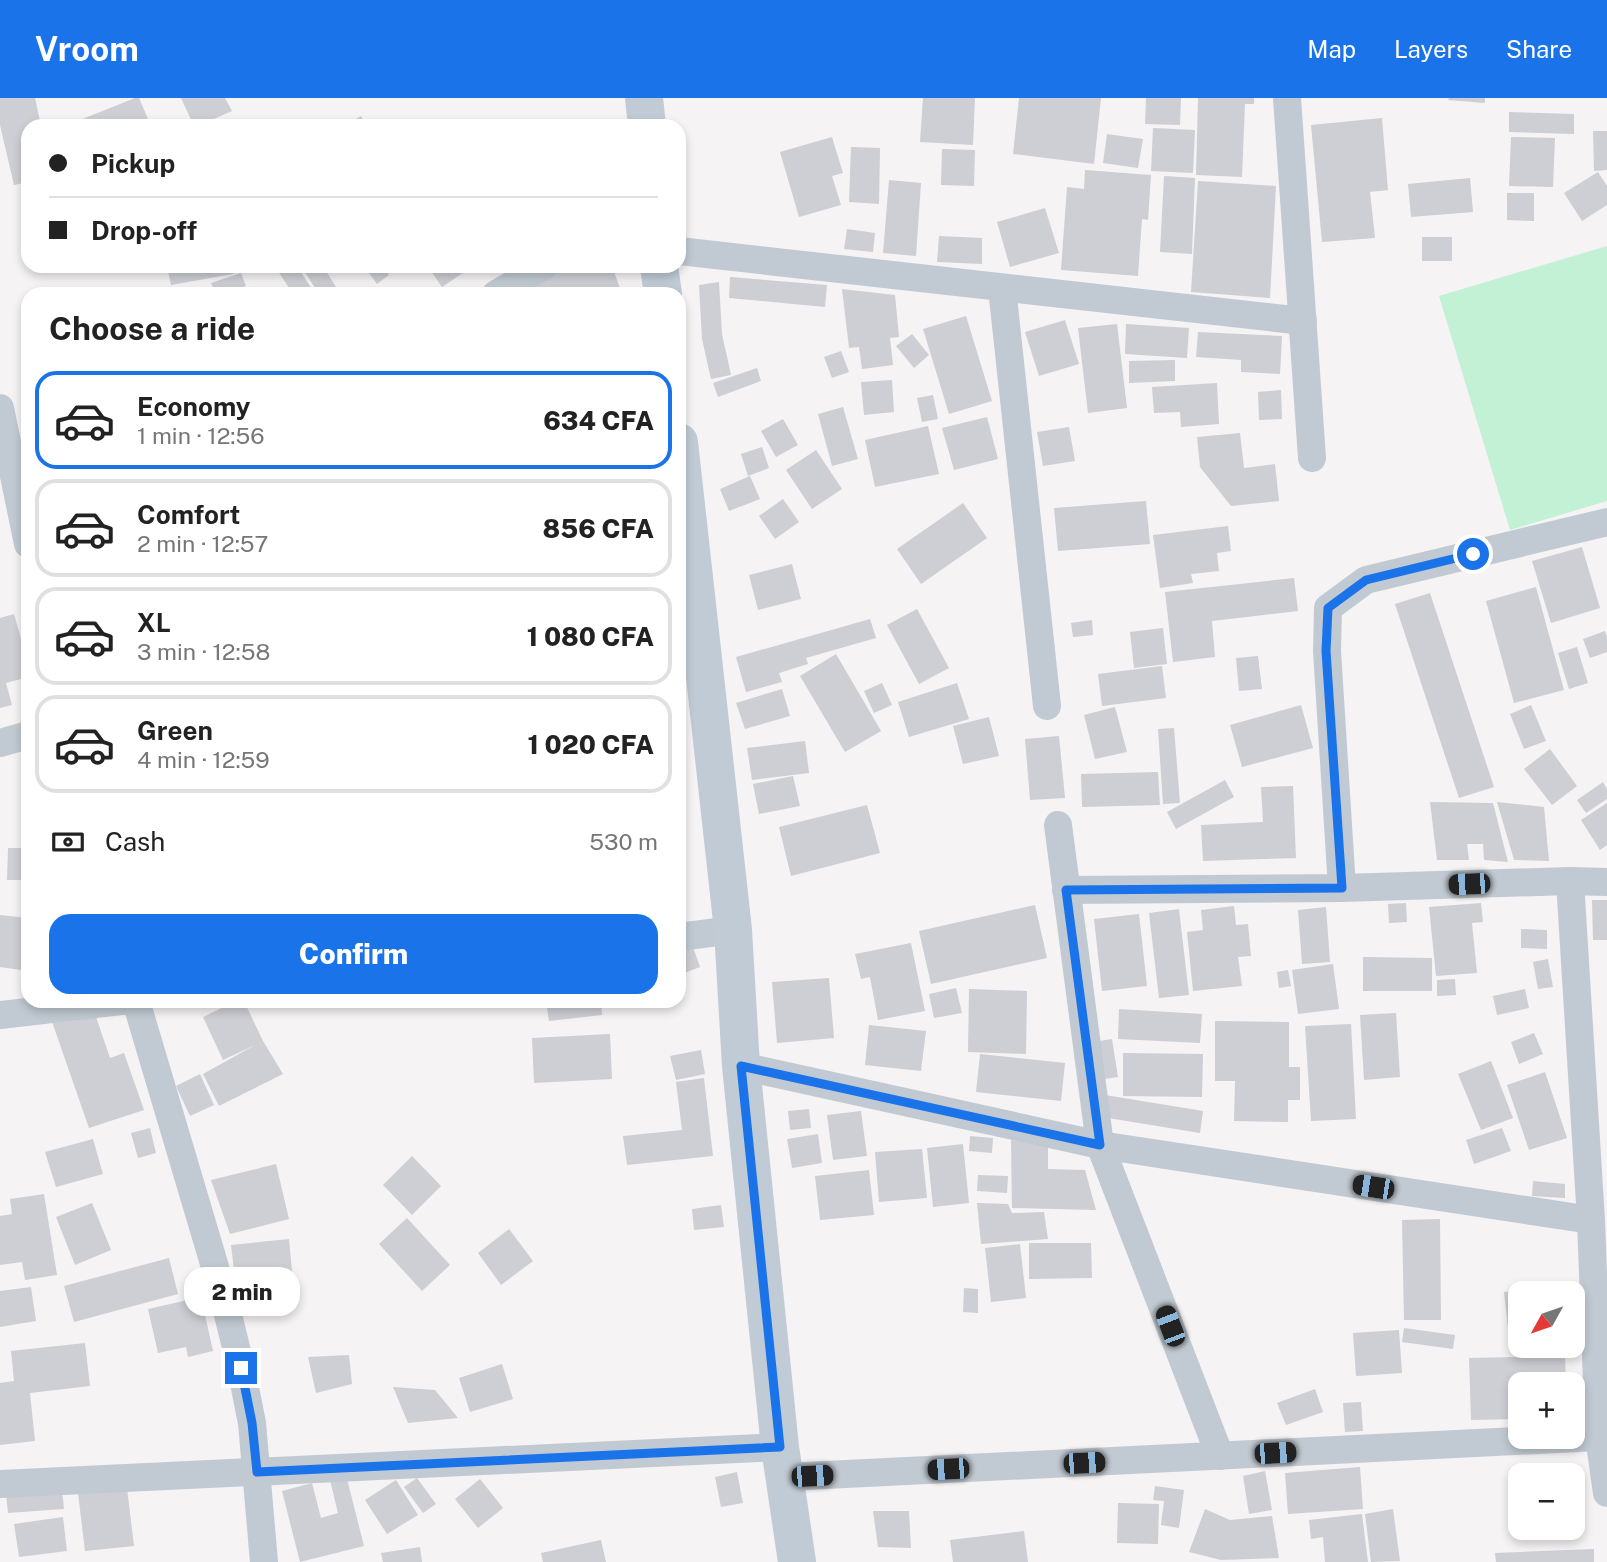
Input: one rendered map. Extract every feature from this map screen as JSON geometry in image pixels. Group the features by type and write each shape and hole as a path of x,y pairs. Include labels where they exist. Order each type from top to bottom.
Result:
{"main road":[{"path":"644,98 646,119"},
{"path":"686,505 733,930 741,1066 783,1462 797,1562"}],"street":[{"path":"1287,98 1312,458"},
{"path":"686,252 1303,321"},
{"path":"508,287 532,273"},
{"path":"1002,288 1047,706"},
{"path":"0,408 21,515"},
{"path":"1342,888 1326,651 1328,608 1366,580 1607,522"},
{"path":"0,743 21,737"},
{"path":"1058,825 1100,1145 1220,1456"},
{"path":"1570,881 1591,1220 1599,1437 1607,1493"},
{"path":"1066,890 1342,888 1570,881 1607,883"},
{"path":"686,936 733,930"},
{"path":"0,1015 61,1008"},
{"path":"138,1008 223,1294 247,1401 257,1472 264,1562"},
{"path":"741,1066 1100,1145 1591,1220"},
{"path":"0,1483 257,1472 1220,1456 1599,1437"}],"green space":[{"path":"1607,246 1607,501 1510,530 1439,296"}],"building":[{"path":"0,98 35,98 40,119 21,119 21,184 14,185 0,125"},
{"path":"139,98 148,119 82,119"},
{"path":"181,98 225,98 232,111 214,119 191,119"},
{"path":"923,98 975,98 973,145 920,142"},
{"path":"1019,98 1101,98 1094,164 1013,154"},
{"path":"1146,98 1181,98 1180,125 1145,124"},
{"path":"1198,98 1254,98 1254,104 1245,104 1242,177 1196,175"},
{"path":"1485,98 1485,103 1448,100"},
{"path":"1509,112 1574,114 1574,134 1509,132"},
{"path":"1382,118 1388,190 1370,192 1375,238 1322,242 1311,125"},
{"path":"1153,128 1195,130 1193,173 1151,171"},
{"path":"1593,131 1607,131 1607,170 1594,171"},
{"path":"1107,134 1143,139 1138,168 1103,163"},
{"path":"832,137 843,173 832,176 841,205 799,217 780,152"},
{"path":"1511,137 1555,138 1553,187 1509,186"},
{"path":"851,147 880,148 879,204 849,202"},
{"path":"942,149 975,150 974,186 941,185"},
{"path":"1085,170 1151,175 1148,220 1142,219 1138,276 1061,270 1067,187 1084,189"},
{"path":"1598,172 1607,186 1607,205 1582,221 1564,193"},
{"path":"1164,176 1195,178 1192,254 1160,252"},
{"path":"1470,178 1473,212 1411,217 1408,184"},
{"path":"889,180 921,183 916,256 883,253"},
{"path":"1198,181 1276,186 1270,298 1191,292"},
{"path":"1507,193 1534,193 1534,221 1507,220"},
{"path":"1045,208 1059,253 1010,267 997,222"},
{"path":"847,229 875,233 873,252 844,249"},
{"path":"939,236 982,238 982,264 937,262"},
{"path":"1422,237 1452,237 1452,261 1422,261"},
{"path":"168,273 233,273 233,274 171,285"},
{"path":"241,273 246,286 213,287 211,283"},
{"path":"279,273 302,273 310,287 288,287"},
{"path":"306,273 327,273 336,287 314,287"},
{"path":"369,273 388,273 389,275 377,284"},
{"path":"432,273 463,273 442,287"},
{"path":"546,273 614,273 620,287 526,287"},
{"path":"730,277 827,285 825,307 729,298"},
{"path":"719,282 722,334 731,375 711,379 702,339 699,285"},
{"path":"842,289 895,295 899,337 890,338 893,365 862,369 859,347 849,348"},
{"path":"966,316 992,401 949,414 923,329"},
{"path":"1065,320 1079,364 1039,376 1025,332"},
{"path":"1117,324 1127,408 1088,413 1078,328"},
{"path":"1126,324 1189,328 1187,358 1125,354"},
{"path":"1198,332 1282,336 1280,374 1241,372 1241,360 1196,357"},
{"path":"912,334 929,355 914,368 896,346"},
{"path":"841,351 849,372 832,378 824,357"},
{"path":"1175,360 1175,381 1129,383 1129,361"},
{"path":"757,368 761,381 718,397 713,383"},
{"path":"892,380 894,412 864,415 861,382"},
{"path":"1217,383 1219,424 1181,427 1180,412 1154,413 1152,387"},
{"path":"1281,390 1282,419 1259,420 1258,392"},
{"path":"933,395 938,419 922,422 917,398"},
{"path":"843,407 858,459 832,466 818,414"},
{"path":"987,417 998,459 954,470 942,428"},
{"path":"783,419 798,445 776,457 761,431"},
{"path":"928,426 939,474 875,487 865,440"},
{"path":"1069,427 1075,461 1043,466 1037,432"},
{"path":"1240,433 1244,468 1275,464 1279,501 1231,506 1200,467 1197,437"},
{"path":"762,447 769,468 748,476 741,454"},
{"path":"816,450 842,489 812,509 786,470"},
{"path":"750,476 760,499 729,511 720,489"},
{"path":"783,499 799,522 775,539 759,516"},
{"path":"1146,501 1150,544 1058,551 1054,508"},
{"path":"963,503 987,538 921,584 897,549"},
{"path":"1228,526 1231,551 1217,553 1219,571 1191,574 1193,583 1160,588 1153,535"},
{"path":"1582,547 1600,608 1551,623 1532,561"},
{"path":"792,564 801,599 758,610 749,575"},
{"path":"1294,578 1298,611 1212,621 1215,657 1173,662 1165,592"},
{"path":"1536,587 1564,690 1514,703 1486,601"},
{"path":"1430,593 1494,787 1459,798 1395,604"},
{"path":"917,609 949,668 919,684 887,625"},
{"path":"14,614 21,638 21,679 6,683 12,705 0,708 0,618"},
{"path":"870,619 876,638 806,658 808,664 779,673 782,682 746,692 736,657"},
{"path":"1092,620 1093,635 1073,637 1071,623"},
{"path":"1163,628 1167,664 1134,668 1130,632"},
{"path":"1605,631 1607,652 1590,658 1583,639"},
{"path":"1577,647 1588,683 1569,689 1558,653"},
{"path":"836,654 881,731 845,752 800,676"},
{"path":"1258,656 1262,689 1239,691 1236,658"},
{"path":"1162,666 1166,698 1102,706 1098,674"},
{"path":"882,683 892,705 874,713 864,691"},
{"path":"957,683 969,719 909,737 898,702"},
{"path":"782,689 790,716 745,729 736,703"},
{"path":"1301,705 1313,748 1242,767 1230,725"},
{"path":"1531,705 1546,741 1524,749 1510,714"},
{"path":"1115,707 1127,752 1095,759 1084,715"},
{"path":"989,717 999,756 963,764 953,726"},
{"path":"1174,728 1180,803 1163,804 1158,729"},
{"path":"1059,736 1065,798 1030,800 1025,739"},
{"path":"805,741 809,773 752,780 747,748"},
{"path":"1550,749 1577,786 1552,805 1524,769"},
{"path":"1158,772 1160,805 1082,807 1081,774"},
{"path":"793,776 800,806 759,814 753,784"},
{"path":"1225,780 1234,797 1176,829 1167,812"},
{"path":"1603,782 1607,789 1607,799 1586,813 1577,800"},
{"path":"1293,786 1296,858 1203,861 1201,825 1263,822 1261,787"},
{"path":"1430,802 1493,803 1508,862 1484,860 1483,844 1467,844 1469,860 1437,860"},
{"path":"1497,802 1544,807 1549,861 1514,860"},
{"path":"1607,803 1607,845 1600,850 1581,820"},
{"path":"867,805 880,853 791,876 779,827"},
{"path":"8,848 21,848 21,880 7,880"},
{"path":"1592,900 1607,900 1607,940 1593,940"},
{"path":"1406,903 1407,922 1389,923 1388,904"},
{"path":"1481,903 1483,922 1472,923 1477,973 1436,976 1429,907"},
{"path":"1035,905 1047,958 931,984 919,931"},
{"path":"1234,906 1236,925 1248,924 1251,956 1238,957 1242,986 1193,991 1187,932 1203,930 1201,910"},
{"path":"1326,907 1330,962 1302,964 1298,910"},
{"path":"1179,909 1189,995 1159,998 1149,913"},
{"path":"1139,914 1147,986 1102,991 1094,919"},
{"path":"0,915 21,917 21,970 0,967"},
{"path":"1521,929 1547,930 1547,949 1521,948"},
{"path":"691,941 700,967 686,972 686,943"},
{"path":"911,943 925,1011 878,1020 870,977 861,979 855,954"},
{"path":"1363,957 1432,958 1432,991 1363,991"},
{"path":"1548,959 1553,987 1538,989 1533,962"},
{"path":"1333,964 1339,1009 1298,1014 1292,970"},
{"path":"1288,970 1291,986 1279,988 1277,972"},
{"path":"829,978 834,1038 777,1043 772,982"},
{"path":"1455,979 1456,995 1437,996 1437,980"},
{"path":"956,988 962,1013 934,1018 929,994"},
{"path":"969,989 1027,991 1026,1054 968,1052"},
{"path":"1525,989 1529,1008 1497,1015 1493,996"},
{"path":"73,1008 93,1008 110,1058 124,1053 144,1110 89,1128 50,1016"},
{"path":"222,1008 247,1008 283,1074 219,1106 203,1074 255,1045 223,1060 203,1017"},
{"path":"547,1008 602,1008 602,1015 549,1021"},
{"path":"1119,1009 1202,1014 1200,1043 1118,1039"},
{"path":"1396,1013 1400,1077 1364,1080 1360,1015"},
{"path":"1215,1021 1289,1022 1289,1067 1300,1067 1300,1100 1288,1100 1288,1122 1234,1121 1235,1081 1215,1081"},
{"path":"1351,1024 1356,1119 1311,1121 1305,1026"},
{"path":"869,1025 926,1031 921,1071 865,1065"},
{"path":"1534,1033 1543,1054 1519,1064 1511,1042"},
{"path":"610,1034 612,1079 534,1083 532,1038"},
{"path":"1112,1039 1118,1077 1098,1080 1092,1042"},
{"path":"701,1050 705,1074 676,1080 670,1056"},
{"path":"1123,1053 1203,1054 1202,1097 1123,1096"},
{"path":"980,1054 1065,1063 1061,1101 976,1092"},
{"path":"1491,1061 1513,1118 1481,1130 1458,1074"},
{"path":"1545,1072 1567,1138 1529,1150 1507,1085"},
{"path":"200,1074 214,1105 190,1116 176,1086"},
{"path":"704,1078 713,1156 627,1165 623,1136 682,1130 676,1082"},
{"path":"1105,1095 1203,1111 1200,1133 1102,1117"},
{"path":"809,1109 811,1128 790,1130 788,1111"},
{"path":"861,1111 867,1156 833,1160 827,1115"},
{"path":"150,1128 156,1153 138,1158 131,1133"},
{"path":"1502,1128 1511,1151 1474,1164 1466,1140"},
{"path":"818,1134 822,1163 792,1168 787,1139"},
{"path":"970,1136 993,1138 992,1153 969,1151"},
{"path":"93,1139 103,1174 56,1187 45,1152"},
{"path":"1011,1140 1048,1143 1048,1169 1085,1170 1096,1210 1012,1208"},
{"path":"963,1144 969,1203 933,1207 927,1148"},
{"path":"922,1149 927,1198 879,1202 875,1152"},
{"path":"412,1156 441,1186 412,1215 383,1185"},
{"path":"276,1164 289,1219 230,1234 211,1180"},
{"path":"869,1170 874,1215 820,1220 815,1176"},
{"path":"978,1175 1008,1176 1007,1193 977,1191"},
{"path":"1533,1181 1565,1184 1565,1198 1532,1196"},
{"path":"44,1194 57,1275 25,1280 22,1262 0,1265 0,1216 12,1214 10,1199"},
{"path":"92,1203 111,1250 75,1265 56,1217"},
{"path":"977,1203 1008,1204 1012,1213 1044,1212 1048,1239 981,1244"},
{"path":"721,1205 724,1227 694,1230 692,1209"},
{"path":"407,1218 450,1265 422,1291 379,1244"},
{"path":"1440,1219 1441,1320 1404,1320 1402,1220"},
{"path":"509,1229 533,1261 501,1285 478,1253"},
{"path":"289,1239 293,1281 261,1285 258,1293 237,1294 231,1245"},
{"path":"1029,1243 1091,1243 1092,1278 1029,1279"},
{"path":"1020,1244 1026,1298 991,1302 985,1248"},
{"path":"169,1258 178,1294 74,1322 64,1286"},
{"path":"31,1287 36,1321 0,1327 0,1291"},
{"path":"964,1288 978,1289 978,1313 963,1312"},
{"path":"1504,1292 1508,1292 1508,1328"},
{"path":"201,1297 213,1351 188,1357 186,1347 158,1353 148,1309"},
{"path":"1404,1328 1455,1335 1453,1349 1402,1342"},
{"path":"1399,1330 1402,1373 1356,1376 1353,1333"},
{"path":"85,1343 90,1386 30,1393 35,1441 0,1445 0,1383 14,1381 11,1351"},
{"path":"349,1355 352,1384 316,1393 308,1357"},
{"path":"1469,1358 1565,1358 1566,1372 1508,1372 1508,1419 1471,1420"},
{"path":"502,1364 513,1399 470,1412 459,1378"},
{"path":"393,1387 435,1390 458,1418 408,1423"},
{"path":"1315,1389 1323,1412 1286,1425 1277,1403"},
{"path":"1361,1402 1363,1431 1345,1432 1343,1403"},
{"path":"1360,1467 1363,1509 1288,1514 1285,1473"},
{"path":"345,1471 364,1546 300,1562 282,1491 312,1483 321,1518 338,1513 329,1476"},
{"path":"1265,1471 1272,1510 1249,1514 1243,1476"},
{"path":"737,1472 743,1503 721,1507 715,1477"},
{"path":"417,1478 436,1504 423,1513 404,1487"},
{"path":"480,1479 503,1508 478,1528 455,1499"},
{"path":"396,1480 418,1515 387,1534 365,1500"},
{"path":"1155,1486 1184,1490 1179,1528 1161,1525 1164,1501 1153,1500"},
{"path":"127,1488 134,1546 85,1551 78,1493"},
{"path":"62,1490 64,1509 8,1513 6,1494"},
{"path":"1118,1503 1159,1504 1158,1544 1117,1543"},
{"path":"1205,1509 1230,1520 1272,1516 1279,1558 1221,1560 1189,1552"},
{"path":"1393,1509 1400,1561 1371,1562 1365,1514"},
{"path":"873,1511 909,1511 911,1548 878,1547"},
{"path":"1362,1514 1368,1562 1325,1562 1323,1537 1311,1539 1309,1520"},
{"path":"63,1517 67,1551 19,1557 14,1524"},
{"path":"1024,1531 1028,1562 953,1562 950,1540"},
{"path":"601,1540 606,1562 543,1562 541,1553"},
{"path":"420,1547 422,1562 383,1562 381,1553"},
{"path":"1594,1549 1594,1562 1496,1562 1495,1553"}],"route":[{"path":"241,1368 252,1423 257,1472 780,1447 741,1066 1100,1145 1066,890 1342,888 1326,651 1328,608 1366,580 1473,554"}]}
